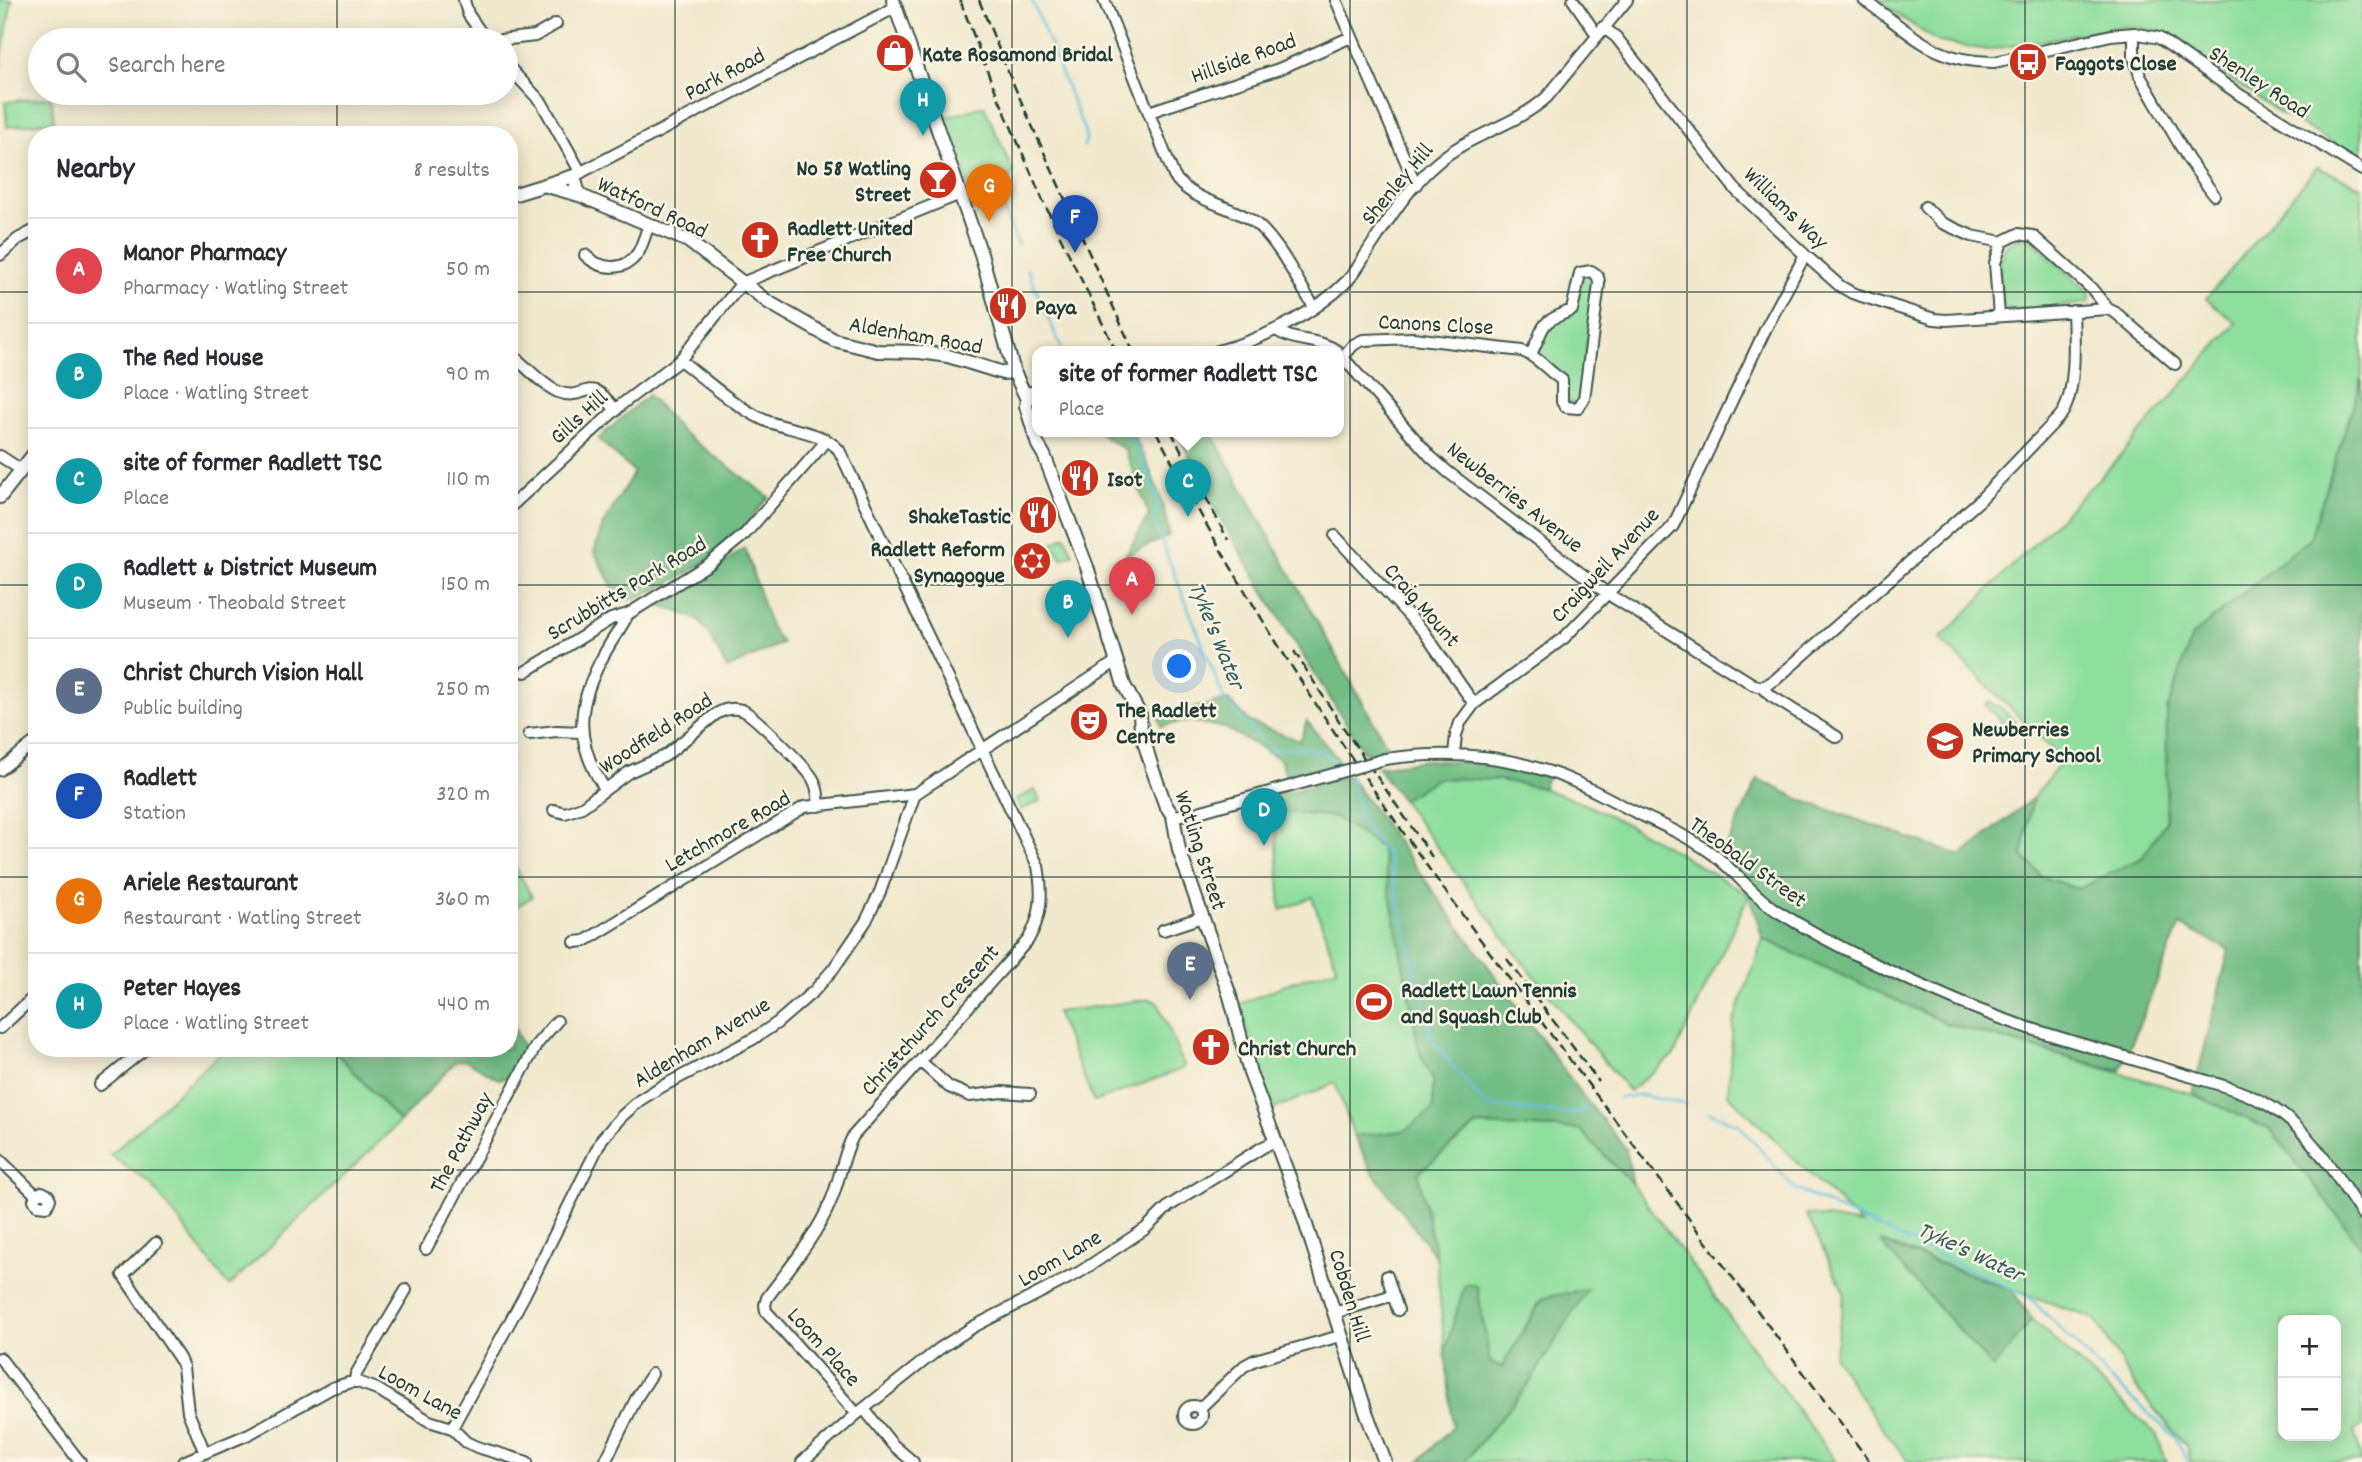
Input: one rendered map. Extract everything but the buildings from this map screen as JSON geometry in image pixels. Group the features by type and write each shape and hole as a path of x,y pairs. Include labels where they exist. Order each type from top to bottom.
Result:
{"main road":[{"name":"Watling Street","path":"893,4 981,254 1014,372 1030,395 1026,406 1032,427"},
{"name":"Watford Road","path":"518,194 578,174 579,195"},
{"name":"Watford Road","path":"547,186 579,195 688,241 742,283"},
{"name":"Aldenham Road","path":"742,283 834,340 878,351 936,354 1003,373 1014,372"},
{"name":"Watling Street","path":"1035,437 1044,454"},
{"name":"Watling Street","path":"1041,437 1044,454 1087,567 1124,685 1140,715 1141,731 1156,780 1165,804 1173,816 1179,850 1230,996 1250,1073 1276,1141"},
{"path":"0,497 28,460"},
{"name":"Cobden Hill","path":"1276,1141 1385,1462"}],"street":[{"path":"464,0 468,14 478,28"},
{"path":"1104,0 1174,176 1181,186 1243,214 1257,225 1269,237 1314,307"},
{"path":"1336,0 1416,185"},
{"name":"Williams Way","path":"1573,0 1600,31 1616,37 1735,189 1805,255 1840,286 1852,293 1934,319 1946,320 2108,309"},
{"name":"Shenley Hill","path":"1232,346 1276,330 1314,307 1349,280 1389,219 1435,164 1453,149 1536,107 1627,0"},
{"path":"1864,0 1937,52 1955,59 1977,62 1995,62 2111,34 2134,33 2134,56 2140,76 2188,159 2214,195"},
{"name":"Park Road","path":"578,174 893,4"},
{"path":"518,38 535,36 556,24"},
{"name":"Shenley Road","path":"2134,33 2160,38 2240,95 2362,170"},
{"name":"Hillside Road","path":"1149,112 1279,69 1351,37"},
{"path":"518,77 542,103 578,174"},
{"path":"742,283 960,194"},
{"path":"1925,207 1942,223 1972,236 2002,242 2018,234 2033,236 2092,289 2108,309 2175,365"},
{"path":"585,255 594,264 607,268 622,266 639,252 649,225"},
{"path":"0,255 28,234"},
{"path":"1999,316 1995,263 2002,242"},
{"name":"Craigweil Avenue","path":"1454,755 1455,736 1460,723 1474,704 1555,645 1673,526 1765,330 1805,255"},
{"name":"Canons Close","path":"1344,351 1363,340 1413,338 1522,351 1531,354 1562,380 1562,402 1572,409 1582,405 1599,284 1595,273 1591,271 1580,274 1572,310 1551,317 1544,325 1531,354"},
{"name":"Gills Hill","path":"518,500 616,411 680,360 742,283"},
{"path":"1763,687 1775,680 1978,502 2061,415 2067,403 2075,353 2073,311"},
{"path":"1276,330 1292,339 1326,346"},
{"name":"Newberries Avenue","path":"1344,358 1431,457 1608,594 1754,685 1763,687 1771,696 1837,737"},
{"path":"518,360 556,391 568,394 597,390 605,395 616,411"},
{"path":"680,360 735,403 764,419 825,439"},
{"name":"Scrubbitts Park Road","path":"525,672 611,619 628,614 725,552 745,534 825,439"},
{"name":"Christchurch Crescent","path":"765,1306 767,1298 819,1224 831,1202 846,1148 853,1136 1028,940 1036,927 1041,906 1042,889 1038,866 839,450 825,439"},
{"path":"0,456 20,469"},
{"name":"Craig Mount","path":"1335,536 1424,632 1474,704"},
{"path":"605,789 591,768 582,732 582,709 592,677 628,614"},
{"path":"915,794 1117,661"},
{"name":"Woodfield Road","path":"554,810 565,813 582,807 629,772 665,756 716,714 732,708 750,714 810,774 815,782 819,806"},
{"path":"529,734 582,732"},
{"path":"0,770 28,747"},
{"name":"Theobald Street","path":"1173,816 1195,813 1385,759 1454,755 1498,759 1538,768 1602,795 1708,851 1774,909 1812,932 1964,1004 2037,1030 2257,1099 2287,1118 2316,1146 2362,1214"},
{"name":"Letchmore Road","path":"575,942 585,940 798,810 915,794"},
{"name":"Aldenham Avenue","path":"452,1428 518,1307 602,1139 640,1100 753,1039 777,1023 815,990 834,968 866,921 880,892 915,794"},
{"path":"1163,930 1202,917"},
{"path":"0,1028 28,1002"},
{"name":"The Pathway","path":"426,1249 537,1044 557,1021"},
{"path":"100,1085 128,1057"},
{"path":"920,1061 949,1087 970,1096 1002,1092 1030,1094"},
{"name":"Loom Lane","path":"802,1462 860,1411 939,1349 974,1327 1080,1272 1144,1229 1169,1206 1276,1141"},
{"path":"0,1160 36,1195"},
{"path":"156,1243 123,1275 158,1330 179,1357 183,1367 188,1412 205,1453"},
{"path":"1387,1276 1398,1310"},
{"path":"355,1381 356,1374 406,1290"},
{"path":"1334,1313 1393,1295"},
{"name":"Loom Place","path":"765,1306 766,1311 790,1340 860,1411"},
{"path":"1199,1408 1244,1366 1255,1360 1340,1336"},
{"path":"0,1358 80,1462"},
{"path":"604,1462 637,1397 652,1374"},
{"name":"Loom Lane","path":"183,1462 249,1434 332,1388 355,1381 377,1389 429,1421 452,1428 477,1447 527,1462"},
{"path":"860,1411 912,1462"}],"green space":[{"path":"0,0 12,0 0,68"},
{"path":"1876,0 2362,0 2362,159 2280,113 2163,33 2127,26 1988,50 1938,42"},
{"path":"28,100 28,105 52,105 54,121 7,127 5,102"},
{"path":"984,106 1014,173 991,185 998,204 977,212 957,151 940,119"},
{"path":"2317,167 2362,187 2362,378 2310,538 2192,636 2167,711 2166,821 2142,858 2079,889 2042,877 2022,855 2033,798 2063,760 1940,639 2113,464 2236,323 2206,299"},
{"path":"2016,238 2030,238 2089,292 2088,303 2010,311 2003,305 1999,277 2000,259 2008,244"},
{"path":"1583,275 1595,276 1581,398 1578,404 1566,402 1566,383 1546,365 1540,350 1540,340 1550,323 1572,315"},
{"path":"2362,378 2362,1247 2271,1130 2193,1094 2229,950 2180,925 2120,1071 1946,1023 1763,939 1749,895 1726,847 1758,779 1804,801 1961,856 2033,798 2022,855 2042,877 2079,889 2142,858 2166,821 2167,711 2192,636 2310,538"},
{"path":"648,395 681,431 769,497 730,542 701,564 651,592 620,601 594,552 603,525 634,472 598,439"},
{"path":"1105,437 1134,437 1155,482 1169,536 1125,556 1149,515 1125,450"},
{"path":"1180,437 1213,437 1390,751 1367,756 1213,506"},
{"path":"1065,536 1073,554 1062,559 1053,543"},
{"path":"745,548 770,626 782,643 727,669 709,634 697,619 658,604 702,579"},
{"path":"1228,700 1250,722 1300,741 1307,721 1342,765 1288,782 1280,759 1225,728 1189,721 1161,726 1158,716"},
{"path":"1988,702 2000,707 2015,722 2010,731 1998,726 2002,721 1986,706"},
{"path":"1427,760 1487,764 1547,776 1543,788 1499,780 1437,778 1402,800 1377,767"},
{"path":"1349,776 1586,1100 1626,1149 1633,1185 1579,1129 1477,1125 1418,1173 1436,1257 1371,1170 1354,1136 1404,1131 1433,1110 1433,1080 1420,1053 1381,848 1335,817 1255,809 1253,801"},
{"path":"1437,778 1518,782 1571,799 1649,836 1749,895 1674,1055 1629,1091 1520,959 1402,800"},
{"path":"1035,790 1040,801 1021,810 1016,799"},
{"name":"Radlett Lawn Tennis and Squash Club","path":"1275,811 1335,817 1381,847 1420,1053 1433,1080 1433,1111 1404,1132 1354,1136 1335,1083 1272,1110 1257,1073 1240,1004 1291,982 1337,968 1312,897 1281,910"},
{"path":"518,872 532,897 518,906"},
{"path":"1763,939 1946,1023 2193,1094 2271,1130 2362,1247 2362,1426 2354,1431 2362,1462 2191,1462 2187,1447 2137,1389 2095,1319 1882,1242 1993,1367 2032,1319 2156,1434 2167,1462 1909,1462 1871,1413 1834,1357 1845,1294 1806,1214 1861,1224 1728,1094 1733,1023"},
{"path":"1151,999 1158,1003 1185,1068 1094,1102 1056,1012"},
{"path":"518,1036 525,1050 513,1077 498,1079 466,1060 456,1061 400,1122 340,1057 518,1057"},
{"path":"216,1057 340,1057 400,1122 229,1286 150,1183 110,1155"},
{"path":"1477,1125 1579,1129 1633,1185 1836,1462 1464,1462 1529,1384 1542,1298 1502,1367 1490,1362 1477,1286 1466,1284 1445,1351 1436,1257 1418,1173"},
{"path":"1880,1242 2012,1290 2032,1319 1993,1368"},
{"path":"1465,1284 1477,1286 1490,1362 1502,1367 1543,1298 1587,1289 1529,1384 1464,1462 1419,1462 1453,1426 1445,1351"}],"waterway":[{"name":"Tyke's Water","path":"1032,0 1084,130 1084,146"},
{"name":"Tyke's Water","path":"1012,178 1000,184 997,193 1018,245"},
{"name":"Tyke's Water","path":"1027,269 1061,346"},
{"name":"Tyke's Water","path":"1131,437 1141,454 1159,502 1154,522 1225,701 1271,750 1301,748 1319,751 1327,754 1342,769"},
{"name":"Tyke's Water","path":"1346,774 1353,784 1361,821 1388,856 1431,1039 1486,1106 1572,1114 1589,1108"},
{"name":"Tyke's Water","path":"1620,1098 1638,1095 1685,1104"},
{"name":"Tyke's Water","path":"1709,1112 1739,1125 1795,1189 2029,1297 2109,1378 2175,1437 2188,1462"}],"railway":[{"path":"960,0 990,78 1044,203 1114,346"},
{"path":"979,0 1008,72 1131,346"},
{"path":"1159,437 1252,603 1359,769 1473,930 1870,1462"},
{"path":"1174,437 1228,540"},
{"path":"1294,651 1432,857"},
{"path":"1507,959 1599,1082"}],"place":[{"name":"Kate Rosamond Bridal","path":"895,53"},
{"name":"Faggots Close","path":"2028,62"},
{"name":"Peter Hayes","path":"923,136"},
{"name":"No 58 Watling Street","path":"938,180"},
{"name":"Ariele Restaurant","path":"989,222"},
{"name":"Radlett United Free Church","path":"760,240"},
{"name":"Radlett","path":"1075,253"},
{"name":"Paya","path":"1008,306"},
{"name":"Isot","path":"1080,478"},
{"name":"ShakeTastic","path":"1038,515"},
{"name":"site of former Radlett TSC","path":"1188,517"},
{"name":"Radlett Reform Synagogue","path":"1032,561"},
{"name":"Manor Pharmacy","path":"1132,615"},
{"name":"The Red House","path":"1068,638"},
{"name":"The Radlett Centre","path":"1089,722"},
{"name":"Newberries Primary School","path":"1945,741"},
{"name":"Radlett & District Museum","path":"1264,846"},
{"name":"Christ Church Vision Hall","path":"1190,1000"},
{"name":"Radlett Lawn Tennis and Squash Club","path":"1374,1002"},
{"name":"Christ Church","path":"1211,1047"}]}
